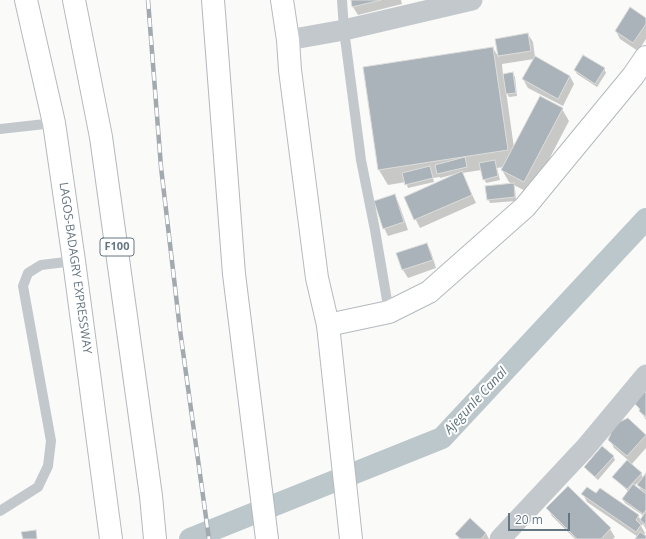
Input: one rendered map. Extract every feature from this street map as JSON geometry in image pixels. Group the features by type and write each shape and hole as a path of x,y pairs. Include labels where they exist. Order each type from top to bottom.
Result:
{"main road":[{"name":"LAGOS-BADAGRY EXPRESSWAY","path":"26,0 54,123 111,539"},
{"name":"F100","path":"74,0 102,137 151,496 155,539"},
{"path":"213,0 234,274 267,539"},
{"path":"282,0 317,278 328,325 351,539"},
{"path":"328,325 389,312 429,292 526,207 633,76 646,57"}],"street":[{"path":"288,40 344,30 472,0"},
{"path":"500,539 586,447 646,375"}],"lane":[{"path":"342,0 344,30 361,160 389,312"},
{"path":"0,129 54,123"},
{"path":"0,511 38,487 48,466 51,441 23,286 28,273 41,265 74,261"}],"building":[{"path":"351,0 381,0 352,7"},
{"path":"630,7 646,18 646,24 633,43 615,31"},
{"path":"528,33 531,51 498,56 495,39"},
{"path":"493,47 508,150 378,170 363,67"},
{"path":"583,55 605,68 595,84 574,70"},
{"path":"535,56 570,76 558,99 522,79"},
{"path":"513,72 516,93 506,94 503,74"},
{"path":"540,96 563,108 524,182 501,170"},
{"path":"465,157 467,167 437,174 435,165"},
{"path":"495,160 498,176 483,180 479,163"},
{"path":"430,166 433,178 405,185 402,173"},
{"path":"462,171 472,195 414,220 404,197"},
{"path":"514,183 515,197 487,200 485,186"},
{"path":"395,194 404,222 383,229 374,201"},
{"path":"427,243 433,260 402,270 396,253"},
{"path":"643,391 646,393 646,417 639,411 640,409 634,403"},
{"path":"628,418 646,435 627,456 608,440 615,424"},
{"path":"602,446 614,456 595,477 584,467"},
{"path":"627,460 642,473 627,489 612,477"},
{"path":"646,473 646,491 637,485"},
{"path":"633,484 646,494 646,510 643,514 622,499"},
{"path":"568,486 611,528 601,539 577,539 546,508"},
{"path":"587,487 596,493 600,488 639,515 636,520 641,525 636,532 581,494"},
{"path":"646,511 646,525 640,520"},
{"path":"470,518 486,533 481,539 461,539 455,534"},
{"path":"36,530 37,539 23,539 21,532"},
{"path":"640,532 646,536 646,539 635,539"}],"waterway":[{"name":"Ajegunle Canal","path":"190,539 442,438 646,219"}],"railway":[{"path":"148,0 161,167 180,330 209,539"}]}
